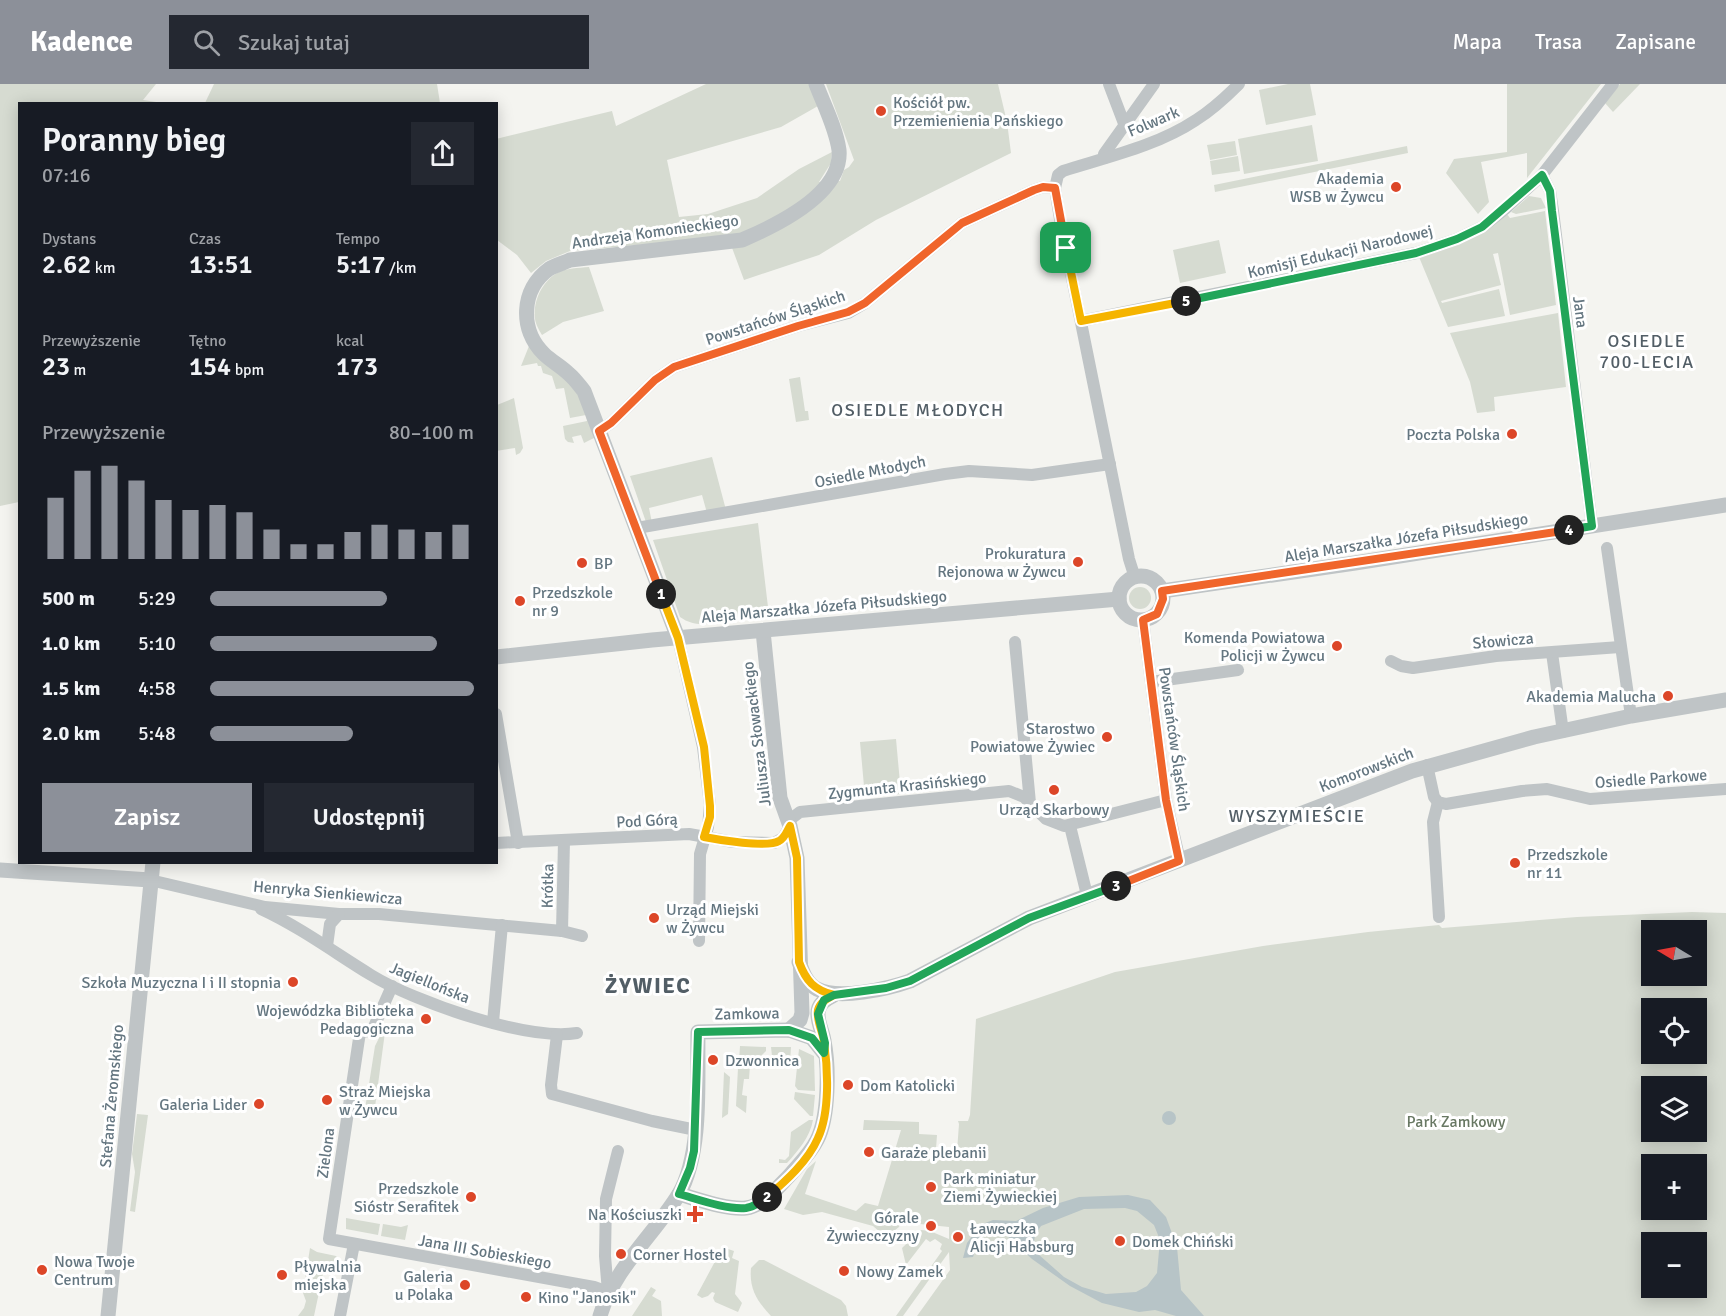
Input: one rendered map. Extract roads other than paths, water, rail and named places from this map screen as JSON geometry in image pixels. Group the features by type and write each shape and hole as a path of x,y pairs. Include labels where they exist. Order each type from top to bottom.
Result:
{"street":[{"name":"Andrzeja Komonieckiego","path":"699,941 700,854 710,817 707,771 704,747 678,638 584,391 570,374 543,353 532,339 526,315 529,294 537,280 549,268 570,260 742,240 796,212 827,186 838,163 836,137 816,84"},
{"path":"1109,84 1125,126"},
{"name":"Folwark","path":"1105,158 1104,154 1154,84"},
{"name":"Folwark","path":"1055,188 1058,176 1063,171 1177,131 1197,119 1239,84"},
{"name":"Komisji Edukacji Narodowej","path":"1081,321 1416,253 1457,239 1482,227 1542,175 1613,84"},
{"name":"Jana","path":"1542,175 1550,191 1592,526"},
{"name":"Powstańców Śląskich","path":"599,431 611,423 655,380 674,367 848,312 865,303 962,223 1034,190 1043,187 1055,188"},
{"path":"1055,188 1129,559 1135,578"},
{"name":"Osiedle Młodych","path":"637,528 945,474 969,471 1032,475 1110,464"},
{"name":"Aleja Marszałka Józefa Piłsudskiego","path":"1162,591 1726,505"},
{"path":"1607,548 1631,716"},
{"path":"1135,578 1151,579 1162,591 1163,599 1157,614 1143,620 1124,612 1119,599 1124,585 1135,578"},
{"name":"Aleja Marszałka Józefa Piłsudskiego","path":"498,657 1043,604 1119,599"},
{"name":"Powstańców Śląskich","path":"1143,620 1166,800 1179,861"},
{"name":"Juliusza Słowackiego","path":"763,631 780,798 789,823 797,858 802,1013 800,1020 789,1030"},
{"path":"1015,642 1030,803"},
{"name":"Słowicza","path":"1391,661 1413,668 1496,656 1620,647"},
{"path":"1551,653 1563,732"},
{"path":"1151,682 1238,670"},
{"name":"Komorowskich","path":"834,995 886,988 910,981 1029,918 1428,765 1631,716 1726,700"},
{"path":"498,726 518,843"},
{"path":"1428,765 1434,797 1438,802 1433,822 1439,917"},
{"name":"Osiedle Parkowe","path":"1438,802 1455,804 1522,791 1546,789 1590,799 1726,789"},
{"name":"Zygmunta Krasińskiego","path":"789,823 800,812 995,792 1016,793 1046,819 1070,826"},
{"path":"1087,895 1070,826 1166,800"},
{"name":"Pod Górą","path":"498,843 564,842 689,834 734,842 774,843 783,838 789,823"},
{"name":"Krótka","path":"562,931 564,842"},
{"path":"150,880 153,864"},
{"name":"Henryka Sienkiewicza","path":"0,870 150,880 252,905 339,914 379,914 502,925 562,931 582,936"},
{"name":"Stefana Żeromskiego","path":"108,1316 150,880"},
{"name":"Jagiellońska","path":"252,905 272,914 392,986 456,1011 493,1022 557,1035 577,1033"},
{"path":"327,946 330,924 339,914"},
{"path":"493,1022 502,925"},
{"path":"799,962 803,974 813,987 834,995"},
{"name":"Zielona","path":"354,1244 329,1239 360,1032 373,1029 392,986"},
{"path":"679,1194 747,1208 761,1202 776,1189 807,1156 818,1139 826,1099 825,1043 818,1014 824,1000 834,995"},
{"name":"Zamkowa","path":"696,1130 698,1032 789,1030 812,1038 824,1053"},
{"path":"557,1035 552,1094 696,1130 690,1168 679,1194 609,1292 600,1316"},
{"path":"609,1292 605,1256 606,1199 618,1151"},
{"path":"340,1316 354,1244"},
{"name":"Jana III Sobieskiego","path":"354,1244 582,1285 609,1292"}],"place":[{"name":"Kościół pw. Przemienienia Pańskiego","path":"881,111"},
{"name":"Akademia WSB w Żywcu","path":"1396,187"},
{"name":"Poczta Polska","path":"1512,434"},
{"name":"Prokuratura Rejonowa w Żywcu","path":"1078,562"},
{"name":"BP","path":"582,563"},
{"name":"Przedszkole nr 9","path":"520,601"},
{"name":"Komenda Powiatowa Policji w Żywcu","path":"1337,646"},
{"name":"Akademia Malucha","path":"1668,696"},
{"name":"Starostwo Powiatowe Żywiec","path":"1107,737"},
{"name":"Urząd Skarbowy","path":"1054,790"},
{"name":"Przedszkole nr 11","path":"1515,863"},
{"name":"Urząd Miejski w Żywcu","path":"654,918"},
{"name":"Szkoła Muzyczna I i II stopnia","path":"293,982"},
{"name":"Wojewódzka Biblioteka Pedagogiczna","path":"426,1019"},
{"name":"Dzwonnica","path":"713,1060"},
{"name":"Dom Katolicki","path":"848,1085"},
{"name":"Straż Miejska w Żywcu","path":"327,1100"},
{"name":"Galeria Lider","path":"259,1104"},
{"name":"Garaże plebanii","path":"869,1152"},
{"name":"Park miniatur Ziemi Żywieckiej","path":"931,1187"},
{"name":"Przedszkole Sióstr Serafitek","path":"471,1197"},
{"name":"Na Kościuszki","path":"695,1214"},
{"name":"Górale Żywiecczyzny","path":"931,1226"},
{"name":"Ławeczka Alicji Habsburg","path":"958,1237"},
{"name":"Domek Chiński","path":"1120,1241"},
{"name":"Corner Hostel","path":"621,1254"},
{"name":"Nowa Twoje Centrum","path":"42,1270"},
{"name":"Nowy Zamek","path":"844,1271"},
{"name":"Pływalnia miejska","path":"282,1275"},
{"name":"Galeria u Polaka","path":"465,1285"},
{"name":"Kino \"Janosik\"","path":"526,1297"}],"district":[{"name":"OSIEDLE 700-LECIA","path":"1647,351"},
{"name":"OSIEDLE MŁODYCH","path":"918,410"},
{"name":"WYSZYMIEŚCIE","path":"1297,816"},
{"name":"ŻYWIEC","path":"648,985"}],"park label":[{"name":"Park Zamkowy","path":"1456,1121"}]}
